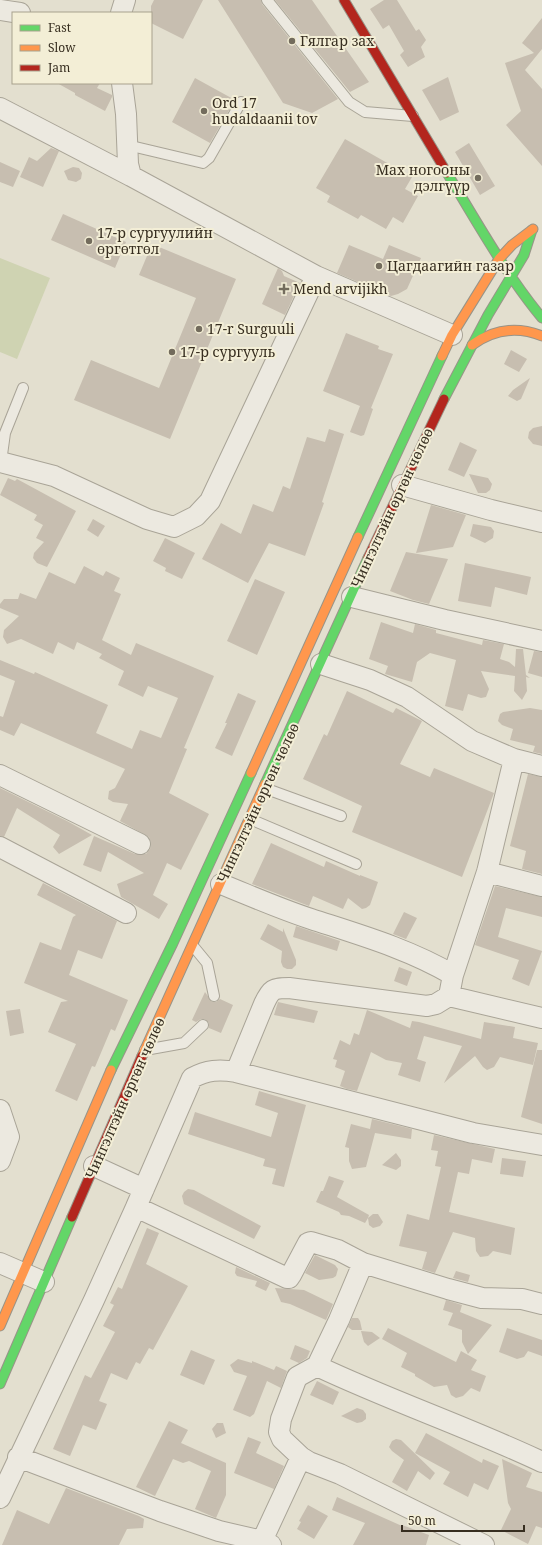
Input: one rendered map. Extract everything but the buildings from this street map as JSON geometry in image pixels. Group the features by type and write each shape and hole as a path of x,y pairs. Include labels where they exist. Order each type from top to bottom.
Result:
{"main road":[{"path":"344,0 499,259 512,276 528,302 542,318"},
{"name":"Чингэлтэйн өргөн чөлөө","path":"0,1326 124,1041 173,943 313,638 383,480 452,335 499,259 512,245 532,230 542,219"},
{"name":"Чингэлтэйн өргөн чөлөө","path":"0,1384 145,1050 402,485 434,417 472,346 524,255 532,230"},
{"path":"472,346 486,336 514,329 526,330 542,336"}],"street":[{"path":"121,12 125,0"},
{"path":"0,10 13,12"},
{"path":"122,84 128,164 131,176"},
{"path":"0,108 131,176 316,276 452,335"},
{"path":"1,462 54,476 147,519 174,527 196,516 210,501 316,276"},
{"path":"402,485 491,510 542,522"},
{"path":"352,597 445,620 542,641"},
{"path":"321,664 370,680 407,697 472,741 514,759 542,766"},
{"path":"449,996 452,975 487,872 514,759"},
{"path":"0,775 140,844"},
{"path":"0,847 126,913"},
{"path":"487,872 542,886"},
{"path":"220,884 280,908 414,955 452,975"},
{"path":"236,1072 269,993 275,988 289,988 427,1006 436,1004 449,996 542,1018"},
{"path":"0,1498 94,1300 192,1078 205,1072 223,1069 473,1133 542,1145"},
{"path":"0,1161 9,1137 1,1115"},
{"path":"94,1166 144,1189"},
{"path":"136,1207 287,1278 291,1275 308,1243 311,1242 338,1250 363,1263 482,1298 522,1299 542,1304"},
{"path":"0,1263 44,1282"},
{"path":"363,1263 339,1320 317,1366 298,1377 281,1419 279,1432 282,1438 301,1457 340,1474 484,1545"},
{"path":"317,1366 349,1381 501,1442 542,1462"},
{"path":"18,1458 160,1511 219,1531 267,1543 301,1457"}],"lane":[{"path":"267,0 349,102 365,112 413,116"},
{"path":"127,145 203,163 209,158 241,102"},
{"path":"1,462 5,433 23,388"},
{"path":"264,788 341,816"},
{"path":"250,820 356,864"},
{"path":"193,946 208,963 214,996"},
{"path":"145,1050 184,1043 203,1025"}],"green space":[{"path":"0,258 50,278 17,359 0,352"}],"traffic: fast":[{"path":"447,173 480,229 516,283 542,318"},
{"path":"444,399 488,315 524,255 532,230"},
{"path":"358,537 442,356"},
{"path":"265,784 368,558"},
{"path":"111,1070 173,943 251,773"},
{"path":"0,1384 72,1217"}],"traffic: slow":[{"path":"442,356 452,335 499,259 512,245 533,229"},
{"path":"472,345 497,332 515,330 542,336"},
{"path":"251,773 358,537"},
{"path":"142,1056 265,784"},
{"path":"0,1326 111,1070"}],"traffic: jam":[{"path":"344,0 447,173"},
{"path":"368,558 444,399"},
{"path":"72,1217 142,1056"}],"place":[{"name":"Гялгар зах","path":"292,41"},
{"name":"Ord 17 hudaldaanii tov","path":"204,111"},
{"name":"Мах ногооны дэлгүүр","path":"478,178"},
{"name":"17-р сургуулийн өргөтгөл","path":"89,241"},
{"name":"Цагдаагийн газар","path":"379,266"},
{"name":"Mend arvijikh","path":"284,289"},
{"name":"17-r Surguuli","path":"199,329"},
{"name":"17-р сургууль","path":"172,352"}]}
